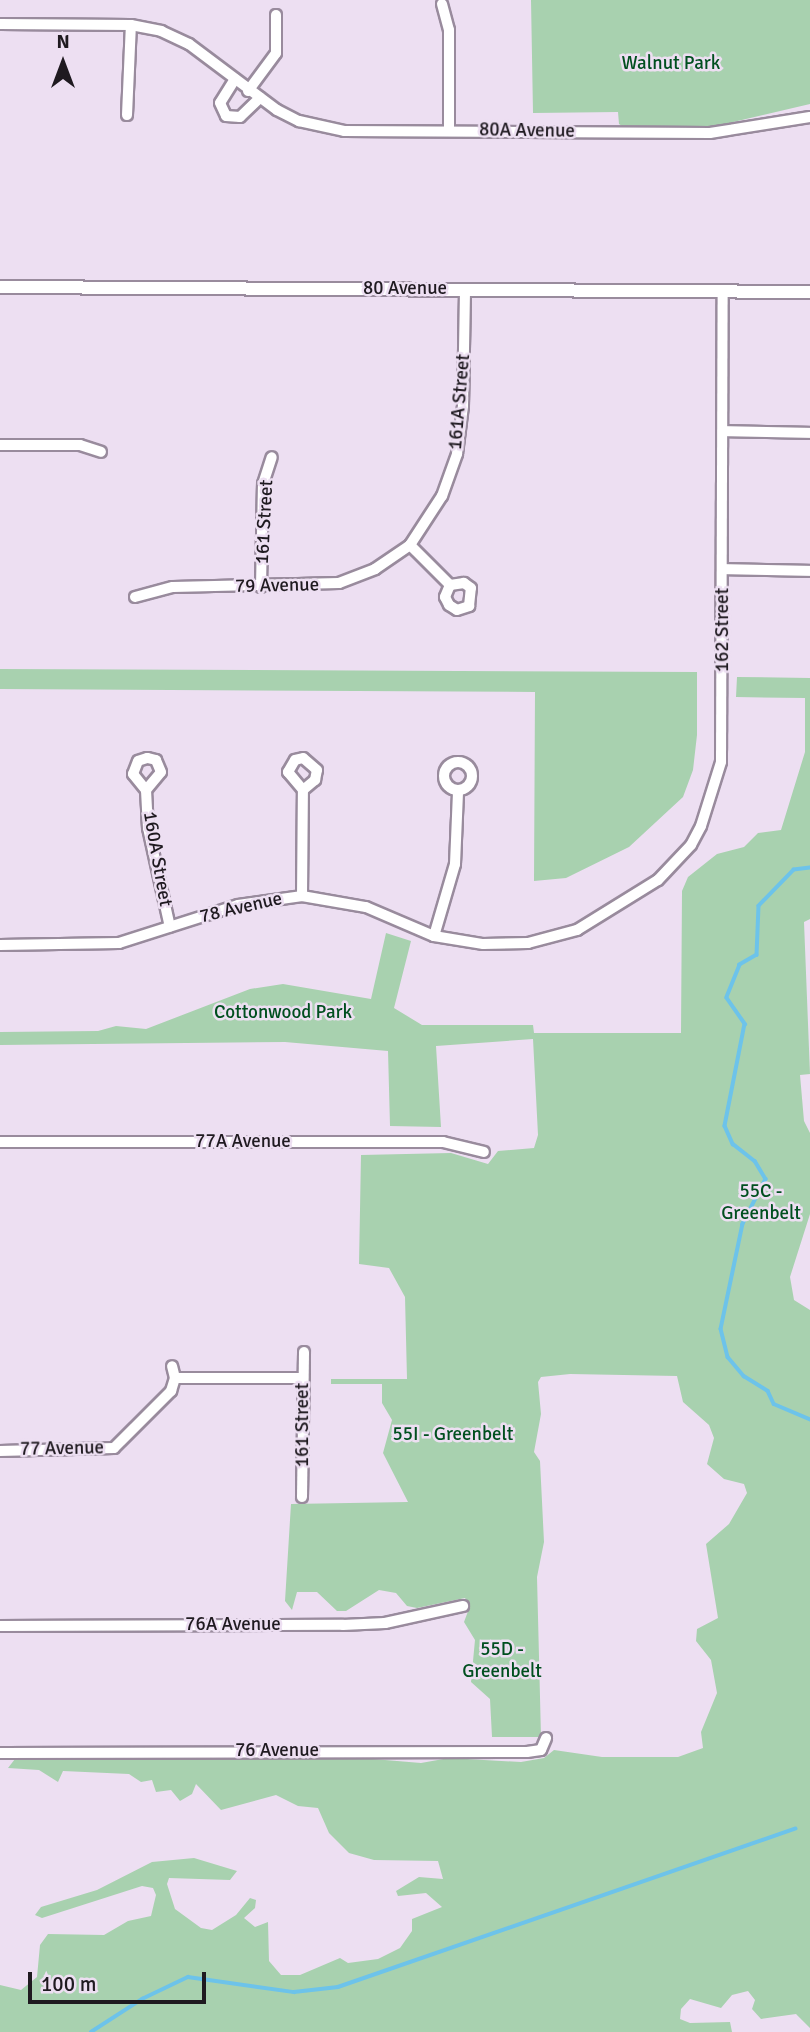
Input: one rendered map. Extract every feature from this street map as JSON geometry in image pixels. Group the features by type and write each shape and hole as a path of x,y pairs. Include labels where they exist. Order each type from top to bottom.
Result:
{"street":[{"path":"442,4 449,30 449,130"},
{"path":"248,91 276,52 276,15"},
{"name":"80A Avenue","path":"0,24 131,25 176,37 248,91 299,121 325,128 697,133 805,117"},
{"path":"127,115 131,25"},
{"path":"234,79 220,103 226,116 240,117 260,98"},
{"name":"80 Avenue","path":"0,286 810,292"},
{"name":"161A Street","path":"410,545 442,496 457,454 463,406 465,289"},
{"name":"162 Street","path":"600,918 658,880 691,845 708,807 722,744 723,292"},
{"path":"723,430 810,433"},
{"path":"0,445 80,445 101,452"},
{"name":"161 Street","path":"261,587 263,484 272,457"},
{"path":"410,545 450,585"},
{"name":"79 Avenue","path":"135,597 173,587 261,587 339,583 366,574 410,545"},
{"path":"723,569 810,571"},
{"name":"160A Street","path":"146,790 148,828 170,927"},
{"path":"302,896 303,790"},
{"path":"435,936 455,864 458,792"},
{"name":"78 Avenue","path":"0,945 102,945 258,900 302,896 366,907 435,936 483,944 528,943 577,930 600,918"},
{"name":"77A Avenue","path":"0,1142 443,1142 484,1152"},
{"name":"161 Street","path":"302,1497 304,1352"},
{"path":"172,1366 175,1378 303,1378"},
{"name":"77 Avenue","path":"0,1451 114,1448 171,1391 175,1378"},
{"name":"76A Avenue","path":"0,1626 343,1625 385,1623 463,1606"},
{"name":"76 Avenue","path":"0,1753 527,1752 544,1748 546,1738"}],"green space":[{"name":"Walnut Park","path":"531,0 810,0 810,104 712,127 625,128 619,124 618,112 533,113"},
{"path":"0,669 697,672 697,735 693,770 683,797 629,847 566,878 534,881 535,692 0,689"},
{"path":"737,677 810,678 810,919 804,922 810,1074 800,1075 804,1121 810,1133 810,1214 790,1277 794,1300 810,1310 810,2028 796,2014 761,2019 752,2009 755,2000 748,1991 732,1995 721,2008 690,1999 681,2009 680,2019 690,2023 730,2022 732,2032 0,2032 0,1985 21,1990 37,1977 40,1945 48,1934 104,1935 128,1921 151,1916 156,1895 153,1888 142,1886 42,1918 35,1915 41,1907 97,1890 152,1862 194,1858 237,1871 230,1880 169,1878 167,1884 175,1909 201,1928 212,1930 236,1915 250,1898 256,1900 255,1908 244,1918 255,1927 268,1922 269,1961 281,1975 300,1975 340,1958 348,1963 378,1959 400,1948 412,1931 412,1919 442,1907 426,1893 398,1896 396,1891 419,1877 443,1879 438,1861 374,1860 349,1853 329,1833 318,1808 298,1806 276,1795 221,1810 196,1784 192,1794 180,1801 171,1790 156,1792 152,1780 141,1782 129,1774 63,1771 58,1782 39,1770 8,1768 15,1759 361,1758 421,1763 449,1758 521,1762 544,1758 554,1750 602,1757 678,1757 703,1748 701,1732 717,1693 711,1660 696,1641 697,1629 718,1618 706,1544 729,1524 747,1493 744,1484 724,1479 707,1464 714,1438 709,1425 683,1402 677,1376 570,1374 541,1377 538,1382 541,1414 534,1452 540,1461 544,1542 537,1577 541,1737 492,1737 490,1699 471,1682 475,1640 464,1622 470,1606 465,1598 417,1608 407,1606 396,1593 379,1590 346,1611 337,1611 317,1592 297,1592 292,1610 285,1601 291,1504 408,1502 383,1453 392,1420 382,1403 382,1384 331,1384 331,1379 407,1379 405,1297 389,1268 359,1264 361,1155 451,1153 488,1164 498,1151 534,1148 538,1135 533,1039 436,1046 441,1127 390,1126 388,1051 285,1042 0,1045 0,1032 98,1031 116,1026 146,1029 250,989 283,984 371,999 386,933 411,941 394,1008 422,1025 533,1025 534,1033 681,1033 682,891 688,877 717,854 744,847 758,833 781,830 805,752 805,698 736,697"}],"waterway":[{"path":"810,868 794,870 759,906 757,955 740,965 727,998 745,1024 725,1126 733,1144 755,1161 766,1179 743,1224 721,1329 728,1357 744,1376 768,1391 774,1404 810,1419"},
{"path":"91,2032 142,1999 188,1977 294,1992 338,1987 795,1829"}],"park label":[{"name":"Cottonwood Park","path":"283,1013"},
{"name":"55C - Greenbelt","path":"761,1203"},
{"name":"55I - Greenbelt","path":"453,1435"},
{"name":"55D - Greenbelt","path":"502,1661"}]}
